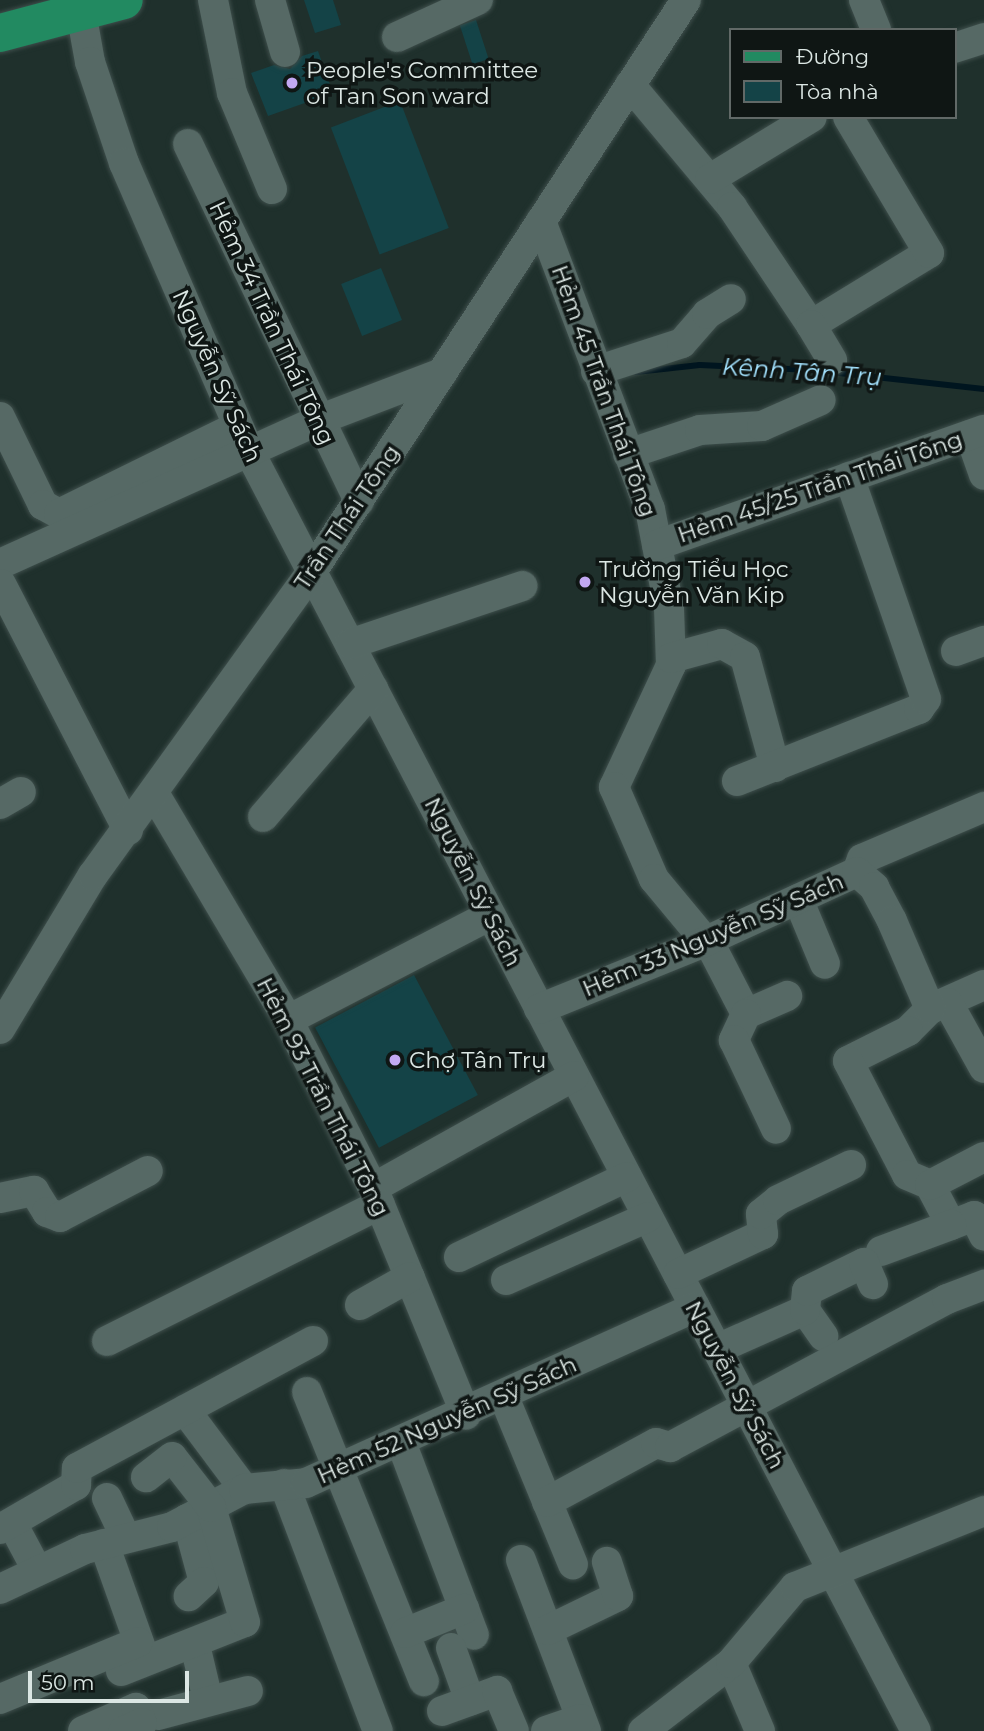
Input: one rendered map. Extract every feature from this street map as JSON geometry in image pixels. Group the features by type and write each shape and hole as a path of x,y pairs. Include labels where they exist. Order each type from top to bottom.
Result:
{"main road":[{"path":"0,33 124,0"}],"street":[{"path":"213,0 232,93 272,189"},
{"path":"270,0 285,52"},
{"path":"397,37 478,0"},
{"name":"Trần Thái Tông","path":"0,1029 93,875 313,570 686,0"},
{"path":"864,0 875,28"},
{"name":"Nguyễn Sỹ Sách","path":"81,12 90,62 124,163 243,438 489,916 916,1731"},
{"path":"956,47 984,38"},
{"path":"630,85 710,179 811,325 832,360"},
{"path":"710,179 809,119"},
{"path":"811,325 929,253 849,119"},
{"name":"Hẻm 34 Trần Thái Tông","path":"188,144 316,421 359,501"},
{"name":"Hẻm 45 Trần Thái Tông","path":"541,221 628,454 657,545 669,608 671,659 654,709 614,787 654,879 702,943 713,950 746,1014"},
{"path":"596,372 682,343 707,314 731,299"},
{"path":"0,417 43,505 59,514 243,438 316,421 442,373"},
{"path":"628,454 700,430 762,426 821,400"},
{"path":"977,432 984,475"},
{"name":"Hẻm 45/25 Trần Thái Tông","path":"657,545 977,432"},
{"path":"0,564 243,438"},
{"path":"737,782 919,709 926,699 849,477"},
{"path":"1,584 128,830"},
{"path":"350,644 522,586"},
{"path":"671,659 722,644 745,657 775,766"},
{"path":"262,817 373,689"},
{"name":"Hẻm 93 Trần Thái Tông","path":"154,793 288,1020 377,1196 466,1415"},
{"path":"857,872 862,859 984,806"},
{"name":"Hẻm 33 Nguyễn Sỹ Sách","path":"538,1009 702,943 857,872 874,887 939,1006 984,1068"},
{"path":"797,899 825,964"},
{"path":"288,1020 489,916"},
{"path":"973,1222 930,1185 908,1175 848,1061 908,1031 939,1006 984,985"},
{"path":"776,1129 734,1040 746,1014 787,996"},
{"path":"107,1341 377,1196 574,1076"},
{"path":"930,1185 984,1157"},
{"path":"678,1275 763,1234 761,1214 778,1200 851,1165"},
{"path":"0,1198 34,1191 47,1212 60,1217 148,1171"},
{"path":"459,1257 626,1177"},
{"path":"506,1280 648,1217"},
{"path":"881,1251 973,1222"},
{"path":"823,1336 805,1310 807,1291 864,1263 873,1284"},
{"path":"360,1305 410,1278"},
{"path":"547,1502 656,1443 670,1447 984,1285"},
{"name":"Hẻm 52 Nguyễn Sỹ Sách","path":"0,1589 37,1570 114,1540 199,1513 244,1489 306,1483 466,1415 695,1307"},
{"path":"717,1349 805,1310"},
{"path":"37,1570 6,1526 76,1485 77,1468 313,1341"},
{"path":"307,1392 424,1681"},
{"path":"504,1397 573,1564"},
{"path":"186,1410 244,1489"},
{"path":"401,1442 463,1631 470,1701"},
{"path":"0,1699 135,1659 195,1645 245,1622 172,1457 146,1478"},
{"path":"284,1484 378,1731"},
{"path":"107,1498 135,1659"},
{"path":"643,1731 731,1663 795,1587 984,1511"},
{"path":"189,1596 204,1582 199,1513"},
{"path":"521,1560 584,1725 546,1731"},
{"path":"548,1630 618,1596 607,1562"},
{"path":"405,1633 463,1631"},
{"path":"195,1645 208,1700"},
{"path":"731,1663 760,1731"},
{"path":"158,1715 248,1691"},
{"path":"442,1711 497,1691 513,1731"},
{"path":"87,1730 136,1708 142,1723 124,1731"}],"building":[{"path":"304,0 333,0 341,25 315,33"},
{"path":"476,20 489,59 473,64 460,25"},
{"name":"People's Committee of Tan Son ward","path":"318,51 333,93 268,116 251,73 274,65 290,69 302,56"},
{"path":"400,101 449,228 380,254 331,128"},
{"path":"381,268 402,320 362,336 341,284"},
{"name":"Chợ Tân Trụ","path":"414,975 478,1095 379,1148 315,1028"}],"waterway":[{"name":"Kênh Tân Trụ","path":"636,372 700,365 812,370 984,389"}],"place":[{"name":"People's Committee of Tan Son ward","path":"292,83"},
{"name":"Trường Tiểu Học Nguyễn Văn Kip","path":"585,582"},
{"name":"Chợ Tân Trụ","path":"395,1060"}]}
